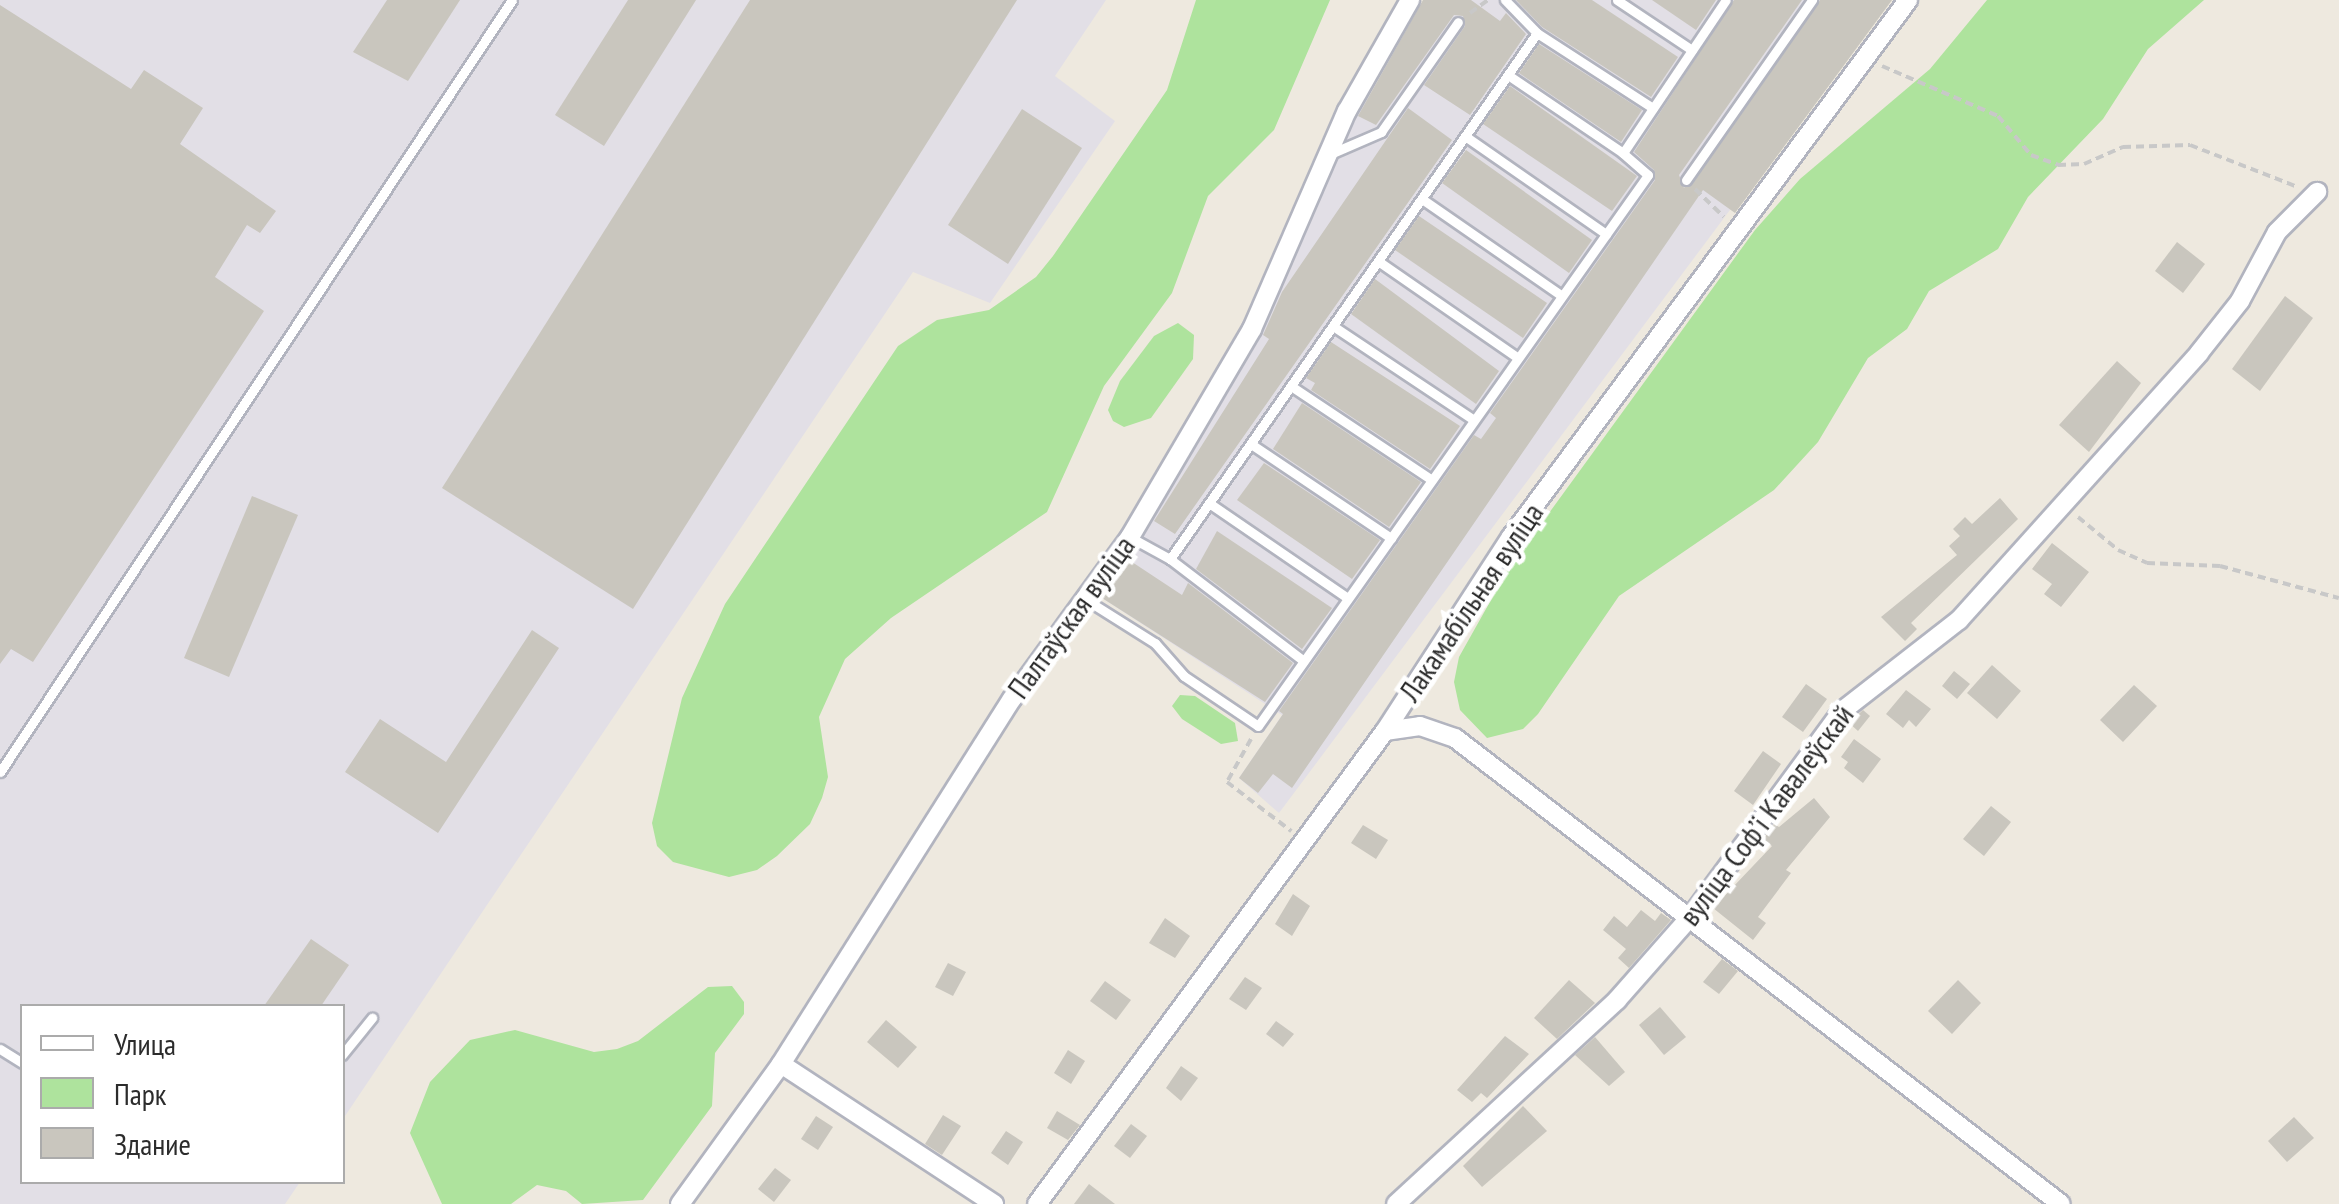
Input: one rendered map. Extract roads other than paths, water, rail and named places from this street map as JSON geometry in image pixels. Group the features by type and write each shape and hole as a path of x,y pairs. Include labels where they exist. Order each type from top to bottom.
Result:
{"street":[{"name":"Палтаўская вуліца","path":"680,1204 781,1064 1012,699 1130,537 1252,329 1328,155 1410,0"},
{"name":"Лакамабільная вуліца","path":"1036,1204 1076,1158 1302,840 1386,732 1511,537 1908,0"},
{"name":"вуліца Софʼі Кавалеўскай","path":"1396,1204 1617,1000 1692,915 1842,712 1959,620 2200,353 2240,301 2276,232 2317,192"},
{"path":"1386,732 1420,726 1455,738 1692,915 1939,1116 2060,1204"},
{"path":"781,1064 994,1204"}],"lane":[{"path":"0,772 512,0"},
{"path":"1505,0 1537,33 1653,108"},
{"path":"1617,0 1692,50"},
{"path":"1623,153 1726,0"},
{"path":"1686,180 1812,0"},
{"path":"1328,155 1381,132 1458,22"},
{"path":"1170,559 1537,33"},
{"path":"1085,599 1155,644 1184,676 1258,726 1648,175 1623,153 1508,75"},
{"path":"1465,136 1606,234"},
{"path":"1422,198 1562,296"},
{"path":"1378,261 1518,358"},
{"path":"1333,326 1474,420"},
{"path":"1291,386 1432,480"},
{"path":"1250,444 1391,538"},
{"path":"1210,503 1348,598"},
{"path":"1130,537 1170,559 1304,661"},
{"path":"345,1051 372,1018"}]}
